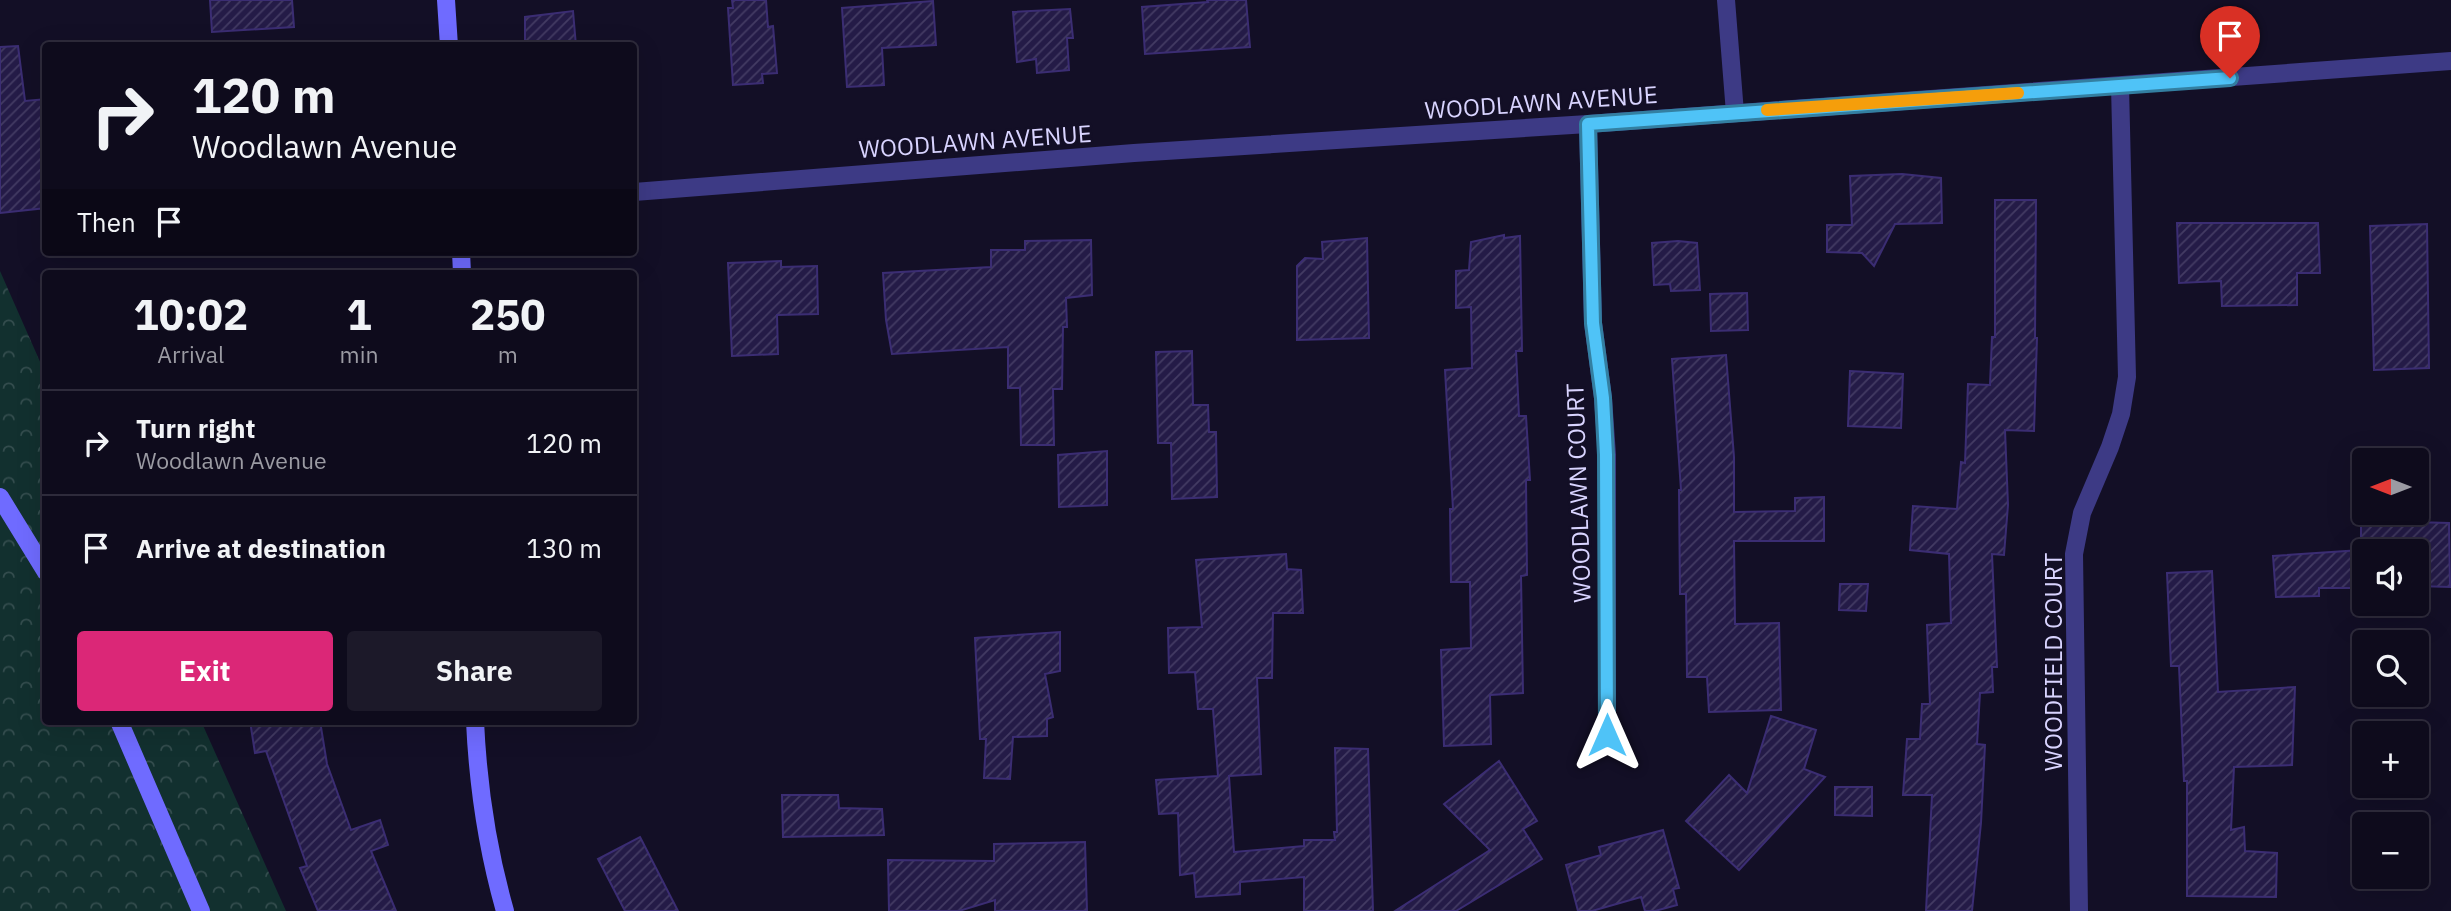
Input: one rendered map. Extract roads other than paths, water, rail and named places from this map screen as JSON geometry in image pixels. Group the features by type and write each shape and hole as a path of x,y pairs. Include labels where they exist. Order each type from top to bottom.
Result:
{"main road":[{"path":"446,0 449,42"},
{"path":"0,497 42,565"},
{"path":"121,725 201,911"},
{"path":"475,725 484,828 505,911"}],"street":[{"path":"1726,0 1735,113"},
{"name":"WOODLAWN AVENUE","path":"637,192 1133,153 1588,124 2451,61"},
{"name":"WOODFIELD COURT","path":"2079,911 2074,554 2082,513 2121,414 2127,377 2120,86"},
{"name":"WOODLAWN COURT","path":"1588,124 1593,323 1603,398 1606,455 1607,735"}]}
